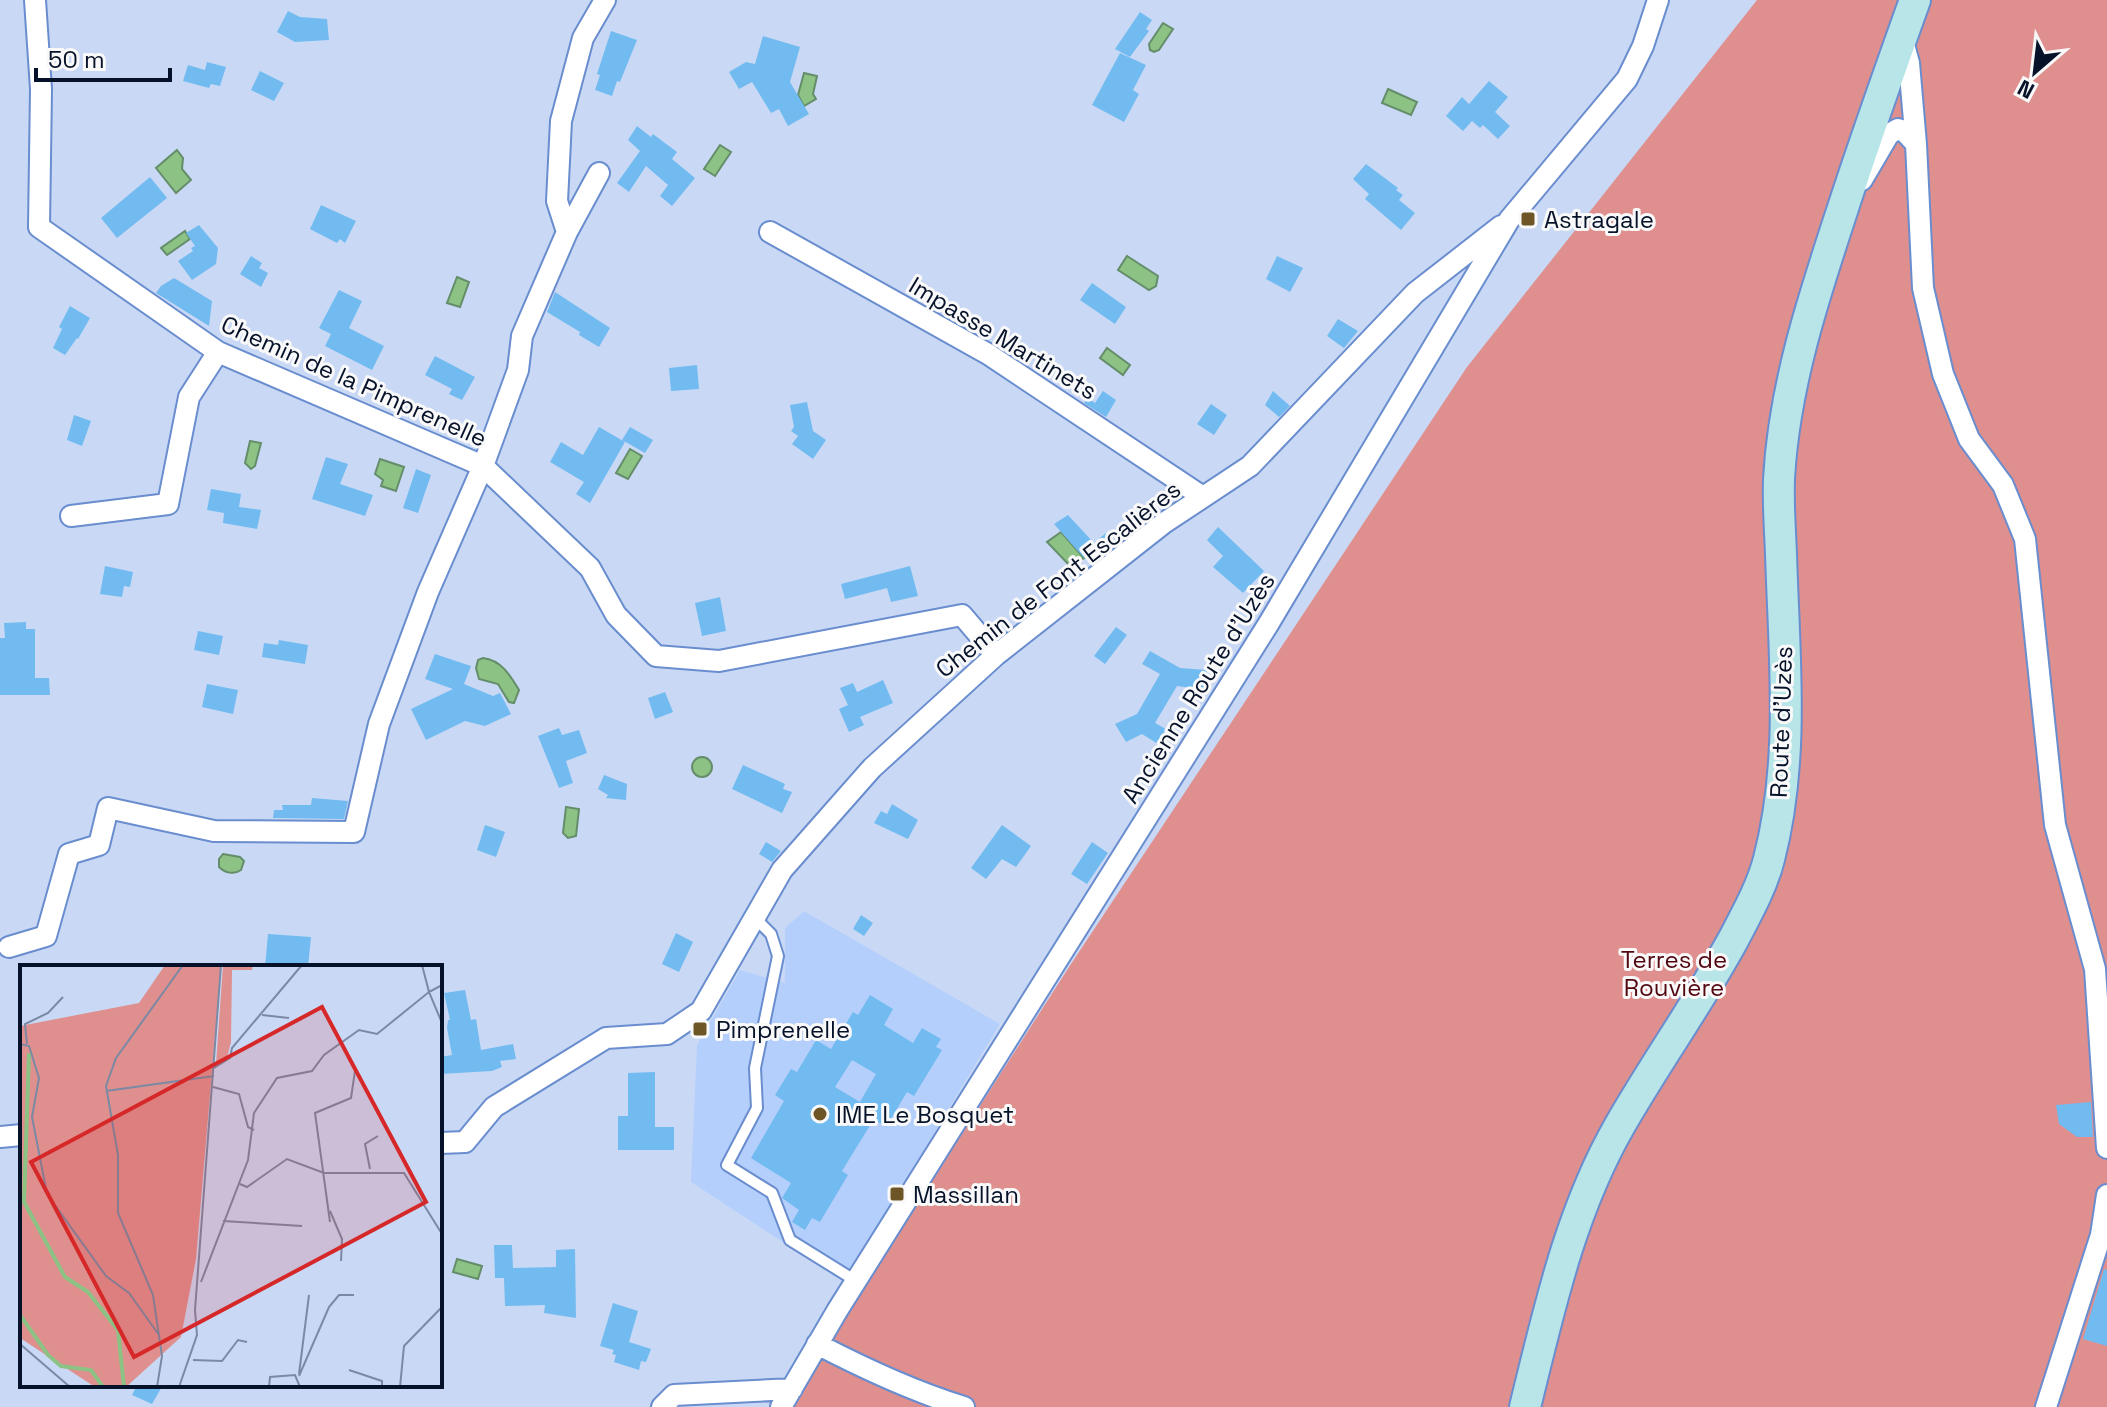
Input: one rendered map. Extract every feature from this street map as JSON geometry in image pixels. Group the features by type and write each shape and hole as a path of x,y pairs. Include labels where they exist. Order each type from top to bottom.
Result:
{"main road":[{"name":"Route d'Uzès","path":"1525,1407 1560,1270 1592,1182 1619,1126 1718,968 1746,915 1769,861 1782,794 1786,726 1779,481 1787,401 1814,293 1915,0"}],"street":[{"name":"Chemin de la Pimprenelle","path":"35,0 41,89 39,227 218,352 483,466 590,568 616,615 656,656 719,661 962,615 996,655"},
{"path":"567,232 557,201 561,121 583,38 605,0"},
{"name":"Ancienne Route d'Uzès","path":"781,1407 856,1281 1253,649 1509,220 1627,79 1643,46 1658,0"},
{"path":"1902,37 1909,63 1916,144 1923,288 1943,374 1969,439 2003,485 2025,539 2055,825 2095,969 2107,1148"},
{"path":"1881,92 1898,92 1913,109"},
{"path":"1881,92 1904,121 1916,144"},
{"path":"1840,215 1889,134 1898,129 1904,131 1916,144"},
{"path":"9,947 46,936 69,854 99,845 108,808 214,831 354,832 379,724 428,592 483,466 518,370 522,336 567,232 599,173"},
{"name":"Chemin de Font Escalières","path":"442,1143 465,1142 494,1107 606,1038 667,1034 701,1011 782,870 872,768 996,655 1164,523 1250,466 1415,293 1509,220"},
{"name":"Impasse Martinets","path":"770,232 988,354 1203,497"},
{"path":"71,516 168,504 189,397 218,352"},
{"path":"0,1137 20,1135"},
{"path":"2046,1407 2101,1235 2107,1195"},
{"path":"817,1344 925,1395 964,1407"},
{"path":"662,1407 674,1395 792,1389"}],"lane":[{"path":"755,918 771,934 778,956 755,1068 757,1108 727,1165 772,1193 790,1240 856,1281"}],"shaded area":[{"path":"1163,23 1173,29 1159,50 1154,52 1149,44"},
{"path":"804,73 817,76 813,94 816,99 804,106 798,95"},
{"path":"1388,89 1417,102 1411,115 1382,103"},
{"path":"720,145 731,152 715,176 704,169"},
{"path":"177,150 183,158 182,169 191,180 176,193 156,168"},
{"path":"185,231 190,239 167,255 161,248"},
{"path":"1127,256 1158,276 1156,286 1149,290 1118,270"},
{"path":"457,277 469,282 460,307 447,303"},
{"path":"1107,348 1130,365 1123,375 1100,358"},
{"path":"250,441 261,443 255,466 251,469 245,463"},
{"path":"630,449 642,456 628,479 616,473"},
{"path":"380,459 404,467 396,491 381,486 383,480 375,474"},
{"path":"1061,532 1084,558 1071,567 1047,542"},
{"path":"483,658 500,665 512,679 519,690 514,703 509,702 498,684 479,679 476,668 478,660"},
{"path":"702,757 709,760 712,767 709,774 702,777 695,774 692,767 695,760"},
{"path":"566,807 579,809 576,836 568,838 563,833"},
{"path":"223,854 240,857 244,861 241,870 230,873 219,867"},
{"name":"IME Le Bosquet","path":"804,911 1000,1024 844,1282 691,1182 697,1045 740,970 785,983 785,928"},
{"path":"457,1259 482,1266 478,1279 453,1272"}],"green space":[{"name":"Terres de Rouvière","path":"1757,0 2107,0 2107,1407 787,1407 1069,967 1467,367"}],"building":[{"path":"288,11 300,17 327,19 329,40 295,42 277,32"},
{"path":"1140,12 1152,20 1146,29 1149,31 1130,57 1115,49"},
{"path":"611,31 637,40 612,96 595,90"},
{"path":"763,36 800,47 790,82 809,114 788,126 779,109 771,113 752,82 739,89 729,72 746,62 755,64"},
{"path":"1120,53 1146,65 1133,90 1139,94 1124,122 1092,105"},
{"path":"207,62 226,67 220,86 211,84 209,88 183,81 188,65 205,70"},
{"path":"260,71 284,83 274,101 251,90"},
{"path":"1489,81 1508,97 1495,112 1510,126 1498,139 1483,125 1480,128 1472,121 1463,131 1446,116 1462,97 1469,104"},
{"path":"637,126 677,152 672,159 695,178 672,206 660,196 668,185 646,166 629,192 617,183 640,151 628,140"},
{"path":"1366,164 1398,188 1396,190 1403,195 1399,200 1415,213 1401,230 1365,199 1369,194 1353,179"},
{"path":"150,177 167,198 117,238 101,218"},
{"path":"321,205 356,221 345,243 340,239 337,243 310,229"},
{"path":"199,225 218,248 216,264 192,280 178,261 193,251 191,248 195,246 186,233"},
{"path":"251,256 262,263 259,268 268,273 261,287 240,274"},
{"path":"1277,256 1303,268 1290,292 1266,279"},
{"path":"174,278 212,301 209,326 156,293"},
{"path":"1092,283 1126,307 1115,324 1080,300"},
{"path":"339,290 362,301 349,328 384,346 372,370 325,346 331,334 319,328"},
{"path":"555,292 610,328 599,347 547,312"},
{"path":"70,306 90,318 65,355 53,348"},
{"path":"1338,319 1358,331 1344,348 1327,336"},
{"path":"435,356 475,377 462,400 449,394 452,389 425,375"},
{"path":"697,365 699,389 671,391 669,368"},
{"path":"1103,391 1116,400 1106,417 1084,403 1088,398 1095,403"},
{"path":"1273,391 1290,406 1279,417 1265,405"},
{"path":"807,402 813,431 826,440 813,459 792,444 798,436 791,431 794,427 790,405"},
{"path":"1211,404 1227,415 1214,435 1197,424"},
{"path":"74,415 91,421 82,446 67,440"},
{"path":"599,427 625,442 590,503 576,494 584,482 550,462 561,442 583,455"},
{"path":"630,427 653,440 645,453 622,440"},
{"path":"326,457 348,464 340,484 373,495 365,516 312,499"},
{"path":"416,469 431,475 418,513 403,508"},
{"path":"211,489 241,494 239,507 261,510 257,529 223,523 224,513 207,510"},
{"path":"1068,515 1094,543 1106,533 1115,545 1096,560 1091,553 1084,558 1054,524"},
{"path":"1218,527 1264,571 1243,593 1213,567 1223,556 1207,540"},
{"path":"105,566 133,572 130,587 124,586 122,597 100,594"},
{"path":"910,566 918,596 891,602 887,588 845,599 841,584"},
{"path":"720,597 726,631 702,636 695,603"},
{"path":"26,622 26,629 35,629 35,678 49,678 50,695 0,695 0,638 5,638 4,623"},
{"path":"1116,627 1127,635 1105,664 1094,656"},
{"path":"198,631 223,636 219,655 194,650"},
{"path":"279,640 308,645 305,664 262,657 264,643 278,645"},
{"path":"1150,651 1180,668 1207,670 1206,690 1177,686 1155,723 1166,729 1158,744 1142,734 1126,742 1115,724 1137,714 1160,674 1142,664"},
{"path":"435,654 471,666 464,684 493,696 500,693 511,714 485,726 465,721 426,740 411,709 453,689 425,679"},
{"path":"883,680 893,703 860,717 864,725 849,732 839,709 848,705 840,688 853,683 857,692"},
{"path":"207,684 238,690 233,714 202,707"},
{"path":"665,692 673,712 655,719 648,698"},
{"path":"559,728 562,735 579,730 587,753 566,761 573,783 559,788 538,736"},
{"path":"743,765 785,784 783,789 792,792 782,813 732,789"},
{"path":"604,775 627,784 626,800 606,798 608,795 598,789"},
{"path":"312,798 348,801 344,819 273,818 274,810 283,810 282,805 311,805"},
{"path":"892,804 918,820 908,839 874,823 881,811 887,814"},
{"path":"485,825 505,832 496,857 477,850"},
{"path":"1002,825 1031,846 1016,867 1002,859 986,879 971,868"},
{"path":"766,842 781,851 772,862 759,854"},
{"path":"1092,842 1108,853 1087,884 1071,874"},
{"path":"861,915 873,923 864,936 853,929"},
{"path":"676,933 693,942 679,972 662,964"},
{"path":"268,934 311,937 308,965 265,965"},
{"path":"465,990 471,1020 476,1019 481,1050 513,1044 516,1059 500,1061 502,1067 492,1071 442,1074 442,1057 452,1055 447,1028 450,1020 444,993"},
{"path":"870,995 893,1009 884,1025 913,1043 922,1028 941,1039 936,1047 942,1050 914,1096 907,1092 886,1127 874,1119 842,1171 848,1175 820,1222 812,1218 805,1230 792,1222 799,1210 782,1198 791,1183 751,1158 784,1101 775,1095 791,1069 797,1072 816,1040 831,1049 853,1012 858,1015","holes":["852,1060 876,1074 860,1102 835,1087"]},
{"path":"655,1072 655,1127 674,1127 674,1150 618,1150 618,1116 628,1116 628,1073"},
{"path":"2091,1102 2093,1137 2077,1137 2059,1124 2056,1105"},
{"path":"494,1245 512,1245 513,1268 556,1267 556,1250 575,1249 576,1318 544,1313 545,1305 505,1306 504,1278 495,1278"},
{"path":"2104,1269 2107,1270 2107,1346 2083,1339"},
{"path":"613,1303 638,1311 629,1342 651,1349 646,1362 641,1361 639,1370 614,1362 614,1350 600,1346"},
{"path":"136,1387 162,1387 152,1404 132,1395"}],"place":[{"name":"Astragale","path":"1528,219"},
{"name":"Pimprenelle","path":"700,1029"},
{"name":"IME Le Bosquet","path":"820,1114"},
{"name":"Massillan","path":"897,1194"}]}
